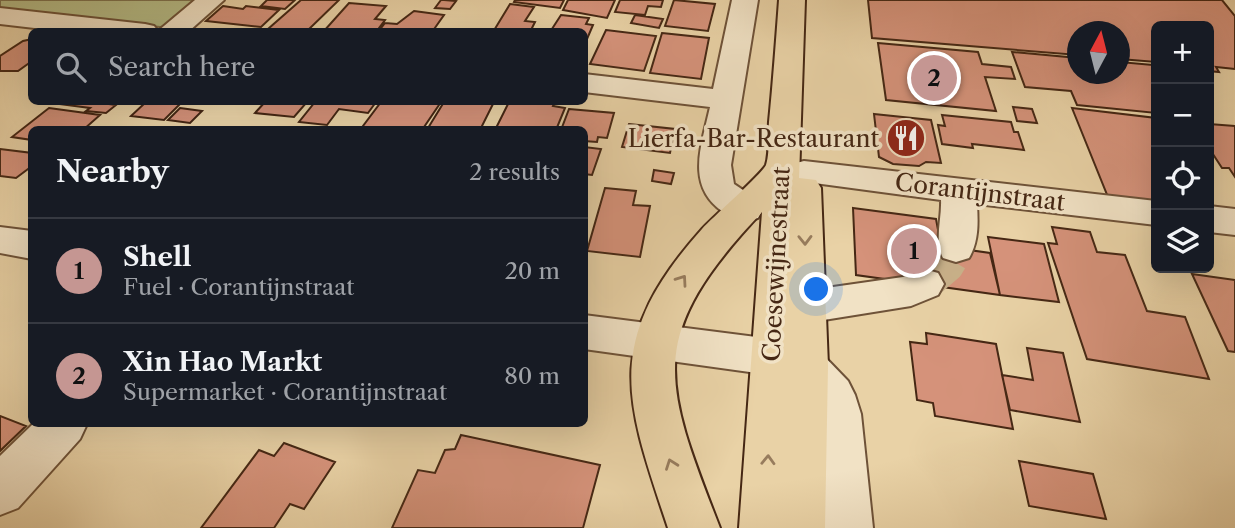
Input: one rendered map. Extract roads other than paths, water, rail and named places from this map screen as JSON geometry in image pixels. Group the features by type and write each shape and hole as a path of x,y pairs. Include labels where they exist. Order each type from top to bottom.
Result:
{"main road":[{"name":"Coesewijnestraat","path":"792,0 793,170 788,362 799,528"},
{"name":"Coesewijnestraat","path":"765,528 788,362 805,307 793,170 809,0"},
{"path":"694,528 662,441 651,373 655,342 663,313 682,278 745,209 793,170"}],"street":[{"path":"176,28 211,0"},
{"path":"744,0 713,179 727,198 745,209"},
{"path":"0,16 109,28"},
{"path":"588,83 727,100"},
{"name":"Corantijnstraat","path":"793,170 1151,212"},
{"path":"956,248 960,221 958,190"},
{"path":"1214,220 1235,222"},
{"path":"0,240 28,244"},
{"path":"805,307 911,291 924,284"},
{"path":"588,333 788,362 832,395 838,414 847,528"},
{"path":"0,491 61,427"}],"tunnel":[{"path":"924,284 946,265 956,248"}],"place":[{"name":"Xin Hao Markt","path":"934,78"},
{"name":"Lierfa-Bar-Restaurant","path":"906,138"},
{"name":"Shell","path":"914,251"}]}
